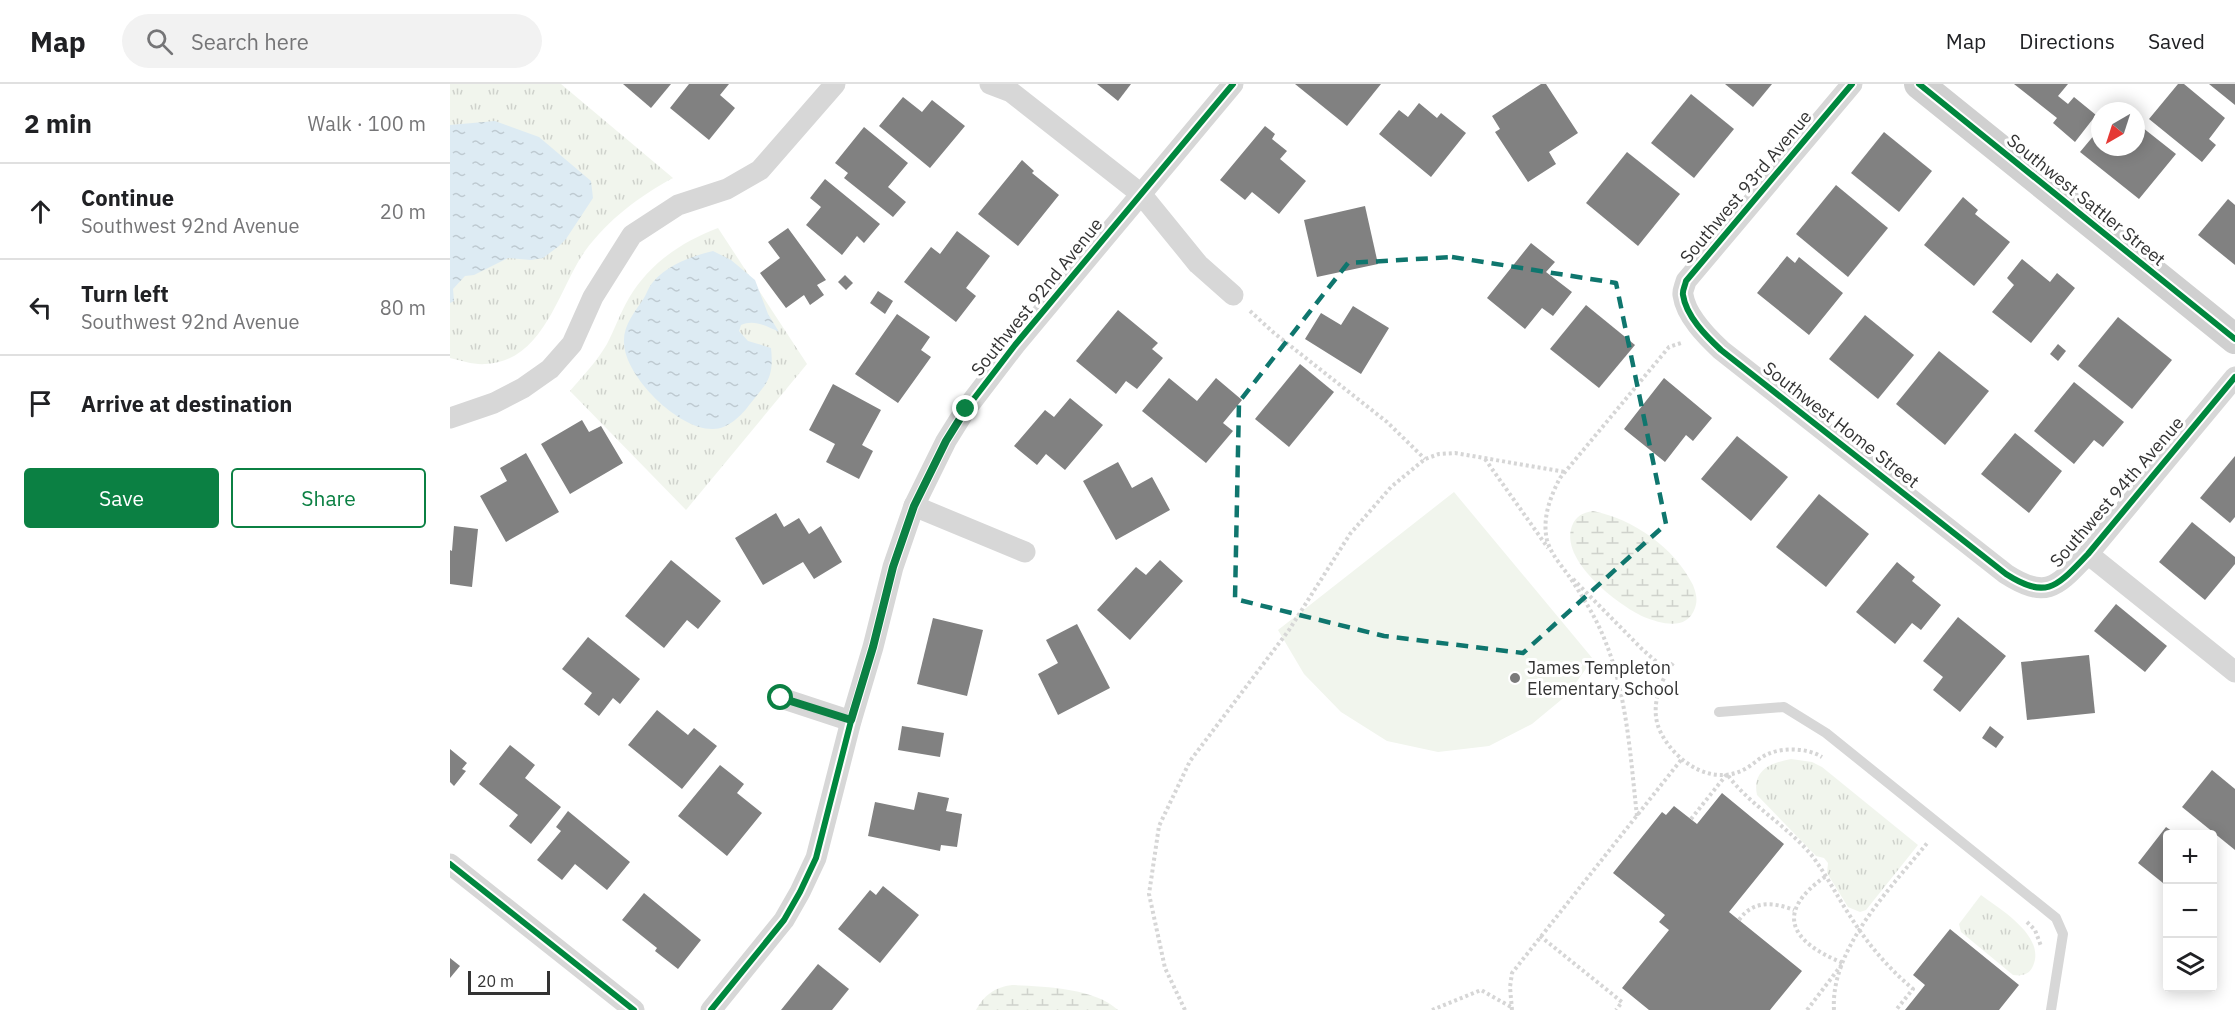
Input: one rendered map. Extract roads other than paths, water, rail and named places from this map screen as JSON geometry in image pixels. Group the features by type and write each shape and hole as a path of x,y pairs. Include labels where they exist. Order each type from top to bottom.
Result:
{"street":[{"path":"450,418 494,403 523,388 550,369 572,344 593,297 632,235 678,205 727,189 760,170 835,84"},
{"path":"990,84 1011,92 1141,194 1198,264 1233,295"},
{"name":"Southwest 92nd Avenue","path":"711,1010 784,920 816,858 893,567 914,506 946,441 966,409 1015,345 1233,84"},
{"name":"Southwest 93rd Avenue","path":"1686,281 1852,84"},
{"name":"Southwest Sattler Street","path":"1919,84 2235,339"},
{"name":"Southwest Home Street","path":"1686,281 1682,294 1687,308 1705,335 2006,574"},
{"name":"Southwest 94th Avenue","path":"2006,574 2028,588 2042,589 2057,584 2088,554 2235,377"},
{"path":"914,506 1025,552"},
{"path":"2088,554 2235,672"},
{"path":"781,698 851,720"},
{"path":"450,864 634,1010"}],"lane":[{"path":"1719,712 1784,707 1793,712 1826,733 2056,918 2063,934 2051,1010"}],"water":[{"path":"495,121 539,137 591,181 593,198 566,239 543,258 531,260 508,258 474,275 465,276 453,289 454,301 450,303 450,125"},
{"path":"713,251 731,260 755,280 768,314 779,332 755,323 741,325 739,331 748,341 771,348 772,366 761,390 739,417 724,427 713,429 699,427 685,421 656,399 634,371 627,356 624,336 630,319 650,285 659,276 680,262"}],"place":[{"name":"James Templeton Elementary School","path":"1515,678"}]}
